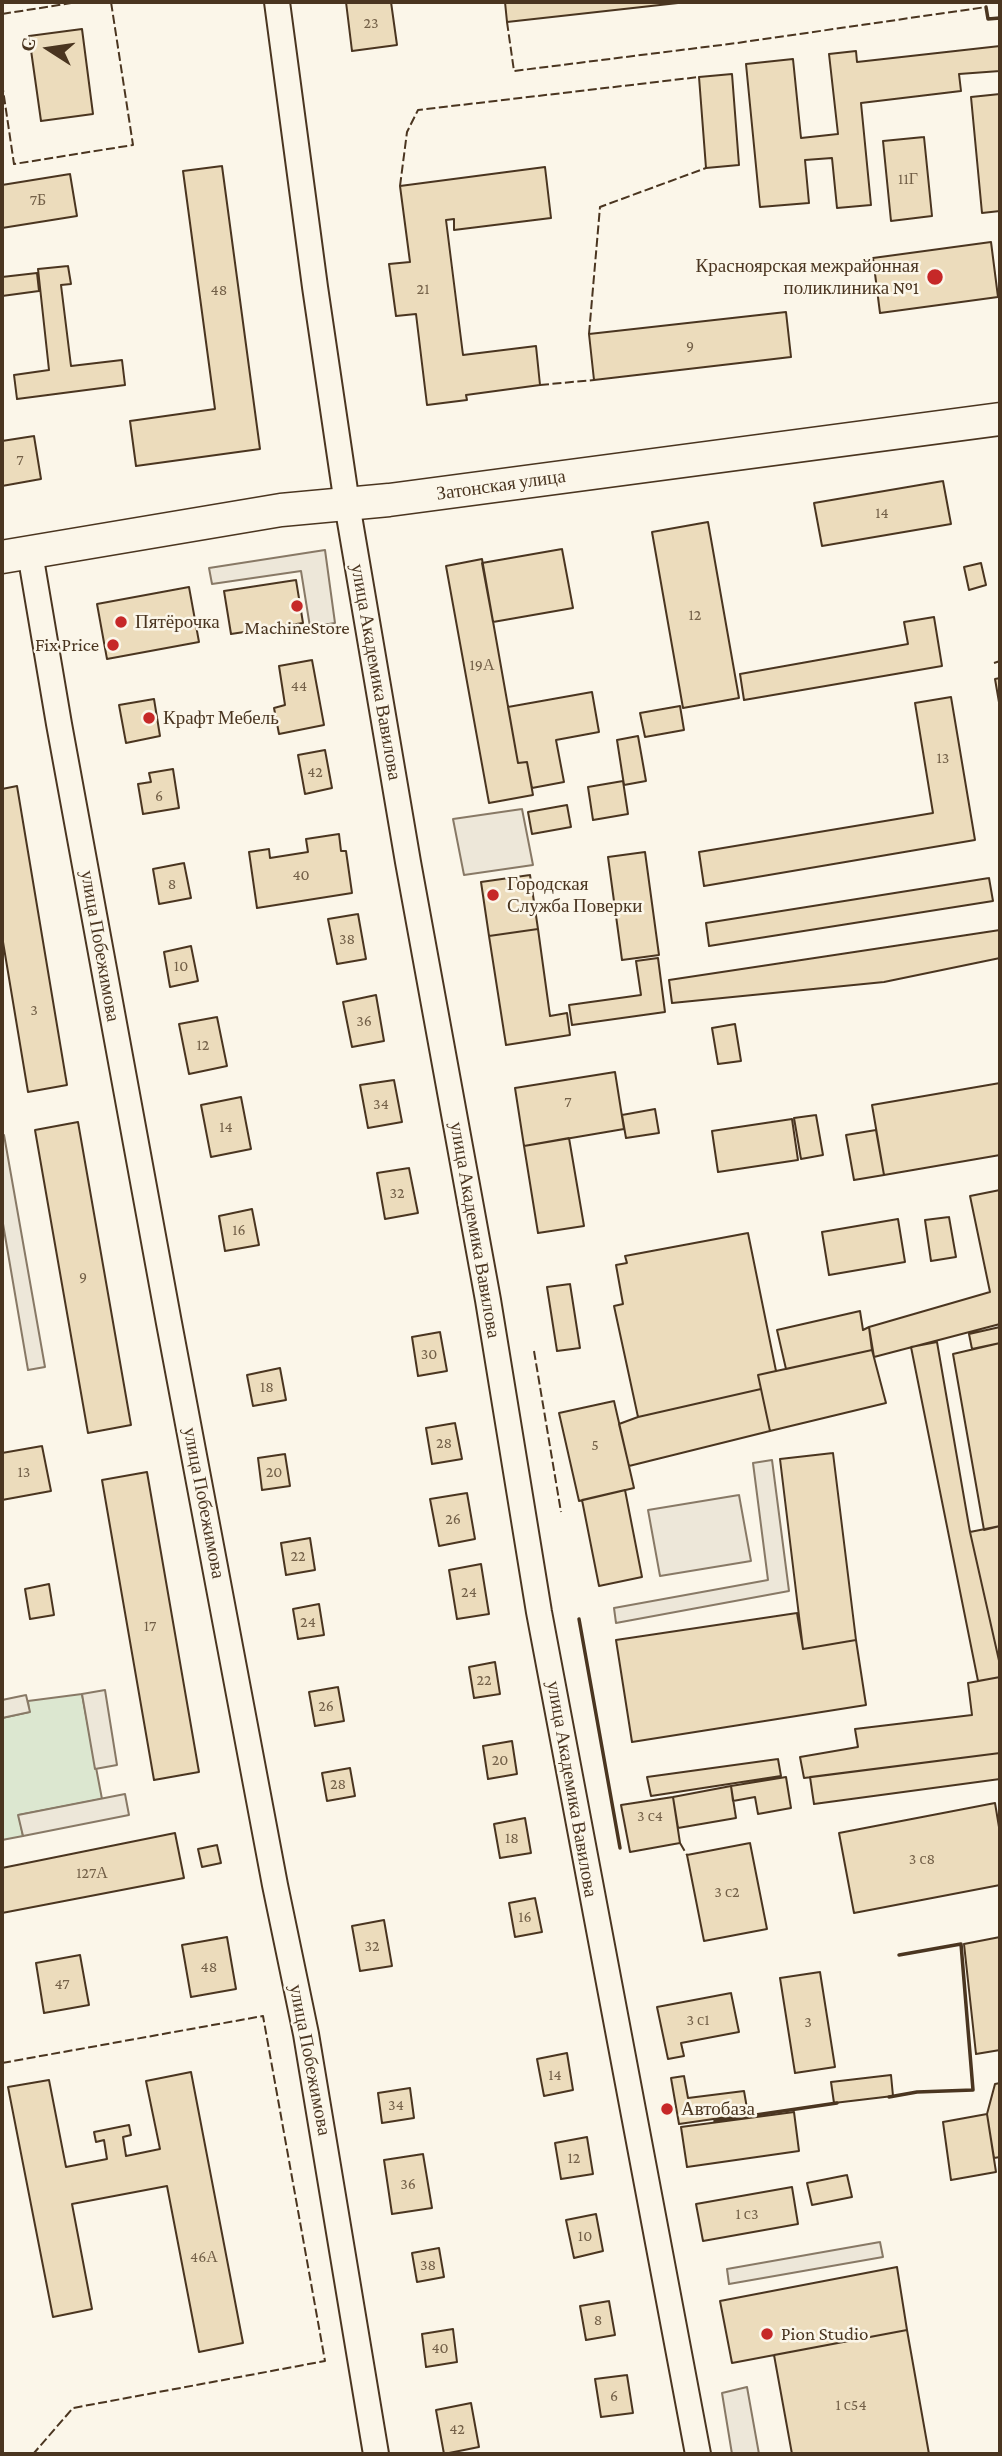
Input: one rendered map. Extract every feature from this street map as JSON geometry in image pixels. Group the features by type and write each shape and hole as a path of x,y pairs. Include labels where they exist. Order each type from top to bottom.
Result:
{"main road":[{"name":"Затонская улица","path":"16,555 281,510 347,504 1000,419"}],"street":[{"name":"улица Академика Вавилова","path":"277,2 314,287 347,504 422,940 488,1300 539,1612 698,2454"},
{"name":"улица Побежимова","path":"16,555 169,1323 304,2025 376,2454"}],"green space":[{"path":"82,1694 102,1799 19,1815 23,1836 2,1840 2,1718 29,1712 28,1701"}],"shaded area":[{"path":"325,550 335,623 310,627 301,571 212,584 209,568"},
{"path":"522,809 533,865 464,875 453,819"},
{"path":"4,1135 45,1367 28,1370 2,1218"},
{"path":"772,1460 789,1591 616,1623 614,1608 768,1580 753,1463"},
{"path":"739,1495 751,1561 660,1576 648,1510"},
{"path":"105,1690 117,1765 95,1769 82,1694"},
{"path":"26,1695 30,1712 2,1718 2,1700"},
{"path":"125,1794 129,1815 23,1836 18,1815"},
{"path":"880,2242 883,2257 729,2284 727,2269"},
{"path":"747,2387 759,2454 732,2454 722,2393"}],"building":[{"path":"346,2 391,2 397,45 352,51"},
{"path":"505,2 687,2 507,22"},
{"path":"82,29 93,114 41,121 29,36"},
{"path":"1000,46 1000,71 959,74 961,91 861,103 871,205 837,208 832,158 805,160 809,203 760,207 746,64 793,59 801,138 838,134 829,54 856,51 857,62"},
{"path":"732,74 739,165 706,168 699,77"},
{"path":"1000,94 1000,211 982,213 971,97"},
{"path":"924,137 932,216 891,221 883,141"},
{"path":"222,166 260,449 136,466 130,421 215,409 183,171"},
{"path":"545,167 551,218 454,230 454,219 446,220 463,355 536,346 540,385 466,395 467,400 427,405 416,314 396,316 389,264 410,262 400,186"},
{"path":"70,174 77,216 2,228 2,185"},
{"name":"Красноярская межрайонная поликлиника №1","path":"991,242 998,297 880,313 873,258"},
{"path":"68,266 71,284 61,285 71,366 122,360 125,385 17,399 14,375 49,370 38,269"},
{"path":"37,273 39,291 2,296 2,277"},
{"path":"786,312 791,357 594,380 589,334"},
{"path":"34,436 41,479 2,486 2,441"},
{"path":"943,481 951,524 822,546 814,503"},
{"path":"708,522 739,698 683,708 652,532"},
{"path":"562,549 573,608 493,622 482,563"},
{"path":"482,559 518,763 527,762 533,795 489,803 446,566"},
{"path":"981,563 986,585 969,590 964,567"},
{"path":"296,580 303,623 231,634 224,591"},
{"path":"189,587 199,642 107,659 97,604"},
{"path":"934,617 942,666 744,700 740,674 908,644 904,622"},
{"path":"312,660 324,725 279,734 274,708 285,705 279,666"},
{"path":"1000,678 1000,708 995,679"},
{"path":"592,692 599,732 556,740 564,782 532,788 527,762 518,763 508,707"},
{"path":"951,697 975,840 704,886 699,852 933,813 915,703"},
{"path":"154,699 160,736 126,743 119,705"},
{"path":"680,706 684,730 645,737 640,713"},
{"path":"638,736 646,781 624,785 617,740"},
{"path":"325,750 332,788 305,794 298,755"},
{"path":"173,769 179,808 143,814 138,784 151,782 149,773"},
{"path":"623,781 628,814 593,820 588,787"},
{"path":"17,786 67,1085 28,1092 2,936 2,789"},
{"path":"567,805 571,827 532,834 528,812"},
{"path":"339,834 341,851 346,851 352,893 257,908 249,852 269,849 270,858 308,852 306,839"},
{"path":"645,852 659,955 622,960 608,857"},
{"path":"184,863 191,898 159,904 153,869"},
{"path":"530,875 538,929 489,936 481,882"},
{"path":"989,878 993,901 709,946 706,923"},
{"path":"358,914 366,959 337,964 328,919"},
{"path":"538,929 550,1016 567,1013 570,1035 506,1045 489,936"},
{"path":"1000,930 1000,958 884,982 672,1003 669,980"},
{"path":"191,946 198,981 170,987 164,952"},
{"path":"658,958 665,1012 572,1025 569,1005 641,995 636,961"},
{"path":"376,995 384,1041 352,1047 343,1002"},
{"path":"217,1017 227,1066 189,1074 179,1024"},
{"path":"735,1024 741,1061 718,1064 712,1028"},
{"path":"615,1072 624,1129 524,1146 515,1088"},
{"path":"394,1080 402,1122 368,1128 360,1085"},
{"path":"1000,1083 1000,1155 884,1175 872,1105"},
{"path":"241,1097 251,1149 211,1157 201,1105"},
{"path":"655,1109 659,1133 626,1138 622,1115"},
{"path":"816,1115 823,1155 801,1159 794,1118"},
{"path":"792,1119 798,1160 718,1172 712,1131"},
{"path":"78,1122 131,1425 88,1433 35,1130"},
{"path":"876,1130 884,1175 854,1180 846,1135"},
{"path":"569,1138 584,1226 538,1233 524,1146"},
{"path":"409,1168 418,1213 385,1219 377,1173"},
{"path":"1000,1190 1000,1324 874,1357 869,1327 990,1292 970,1196"},
{"path":"252,1209 259,1245 225,1251 219,1216"},
{"path":"949,1217 956,1257 931,1261 925,1220"},
{"path":"898,1219 905,1262 829,1275 822,1232"},
{"path":"748,1233 776,1371 758,1375 761,1389 638,1417 614,1306 623,1304 616,1265 627,1263 625,1256"},
{"path":"570,1284 580,1348 557,1351 547,1287"},
{"path":"860,1311 863,1330 869,1327 872,1350 786,1369 777,1330"},
{"path":"1000,1327 1000,1343 972,1349 969,1334"},
{"path":"440,1332 447,1371 418,1376 412,1337"},
{"path":"937,1342 970,1532 1000,1665 1000,1677 978,1681 911,1347"},
{"path":"1000,1343 1000,1526 984,1530 953,1354"},
{"path":"872,1350 886,1403 770,1431 758,1375"},
{"path":"280,1368 286,1400 253,1406 247,1375"},
{"path":"761,1389 770,1431 629,1466 619,1424 638,1417"},
{"path":"614,1401 634,1488 579,1501 559,1413"},
{"path":"455,1423 462,1459 432,1464 426,1428"},
{"path":"42,1446 51,1491 2,1500 2,1453"},
{"path":"833,1453 856,1640 803,1649 780,1459"},
{"path":"285,1454 290,1486 262,1490 258,1458"},
{"path":"147,1472 199,1772 154,1780 102,1480"},
{"path":"625,1490 642,1577 599,1586 582,1500"},
{"path":"467,1493 475,1539 439,1546 430,1499"},
{"path":"1000,1526 1000,1665 970,1532"},
{"path":"310,1538 315,1570 286,1575 281,1543"},
{"path":"481,1564 489,1614 457,1619 449,1570"},
{"path":"49,1584 54,1615 30,1619 25,1589"},
{"path":"319,1604 324,1635 298,1639 293,1609"},
{"path":"797,1613 803,1649 856,1640 866,1705 632,1742 616,1640"},
{"path":"495,1662 500,1694 474,1698 469,1667"},
{"path":"1000,1677 1000,1753 804,1778 800,1757 858,1747 855,1729 972,1715 968,1683"},
{"path":"338,1687 344,1721 315,1726 309,1692"},
{"path":"512,1741 517,1774 488,1779 483,1746"},
{"path":"1000,1753 1000,1779 814,1804 810,1777"},
{"path":"778,1759 781,1776 651,1796 647,1777"},
{"path":"350,1768 355,1796 327,1801 322,1773"},
{"path":"786,1777 791,1808 758,1814 755,1797 733,1801 731,1786"},
{"path":"731,1786 736,1818 678,1828 673,1797"},
{"path":"673,1797 680,1843 630,1852 621,1805"},
{"path":"995,1803 1000,1833 1000,1885 854,1913 839,1833"},
{"path":"525,1818 531,1853 500,1858 494,1824"},
{"path":"175,1833 184,1878 2,1913 2,1868"},
{"path":"750,1843 767,1929 704,1941 687,1855"},
{"path":"217,1845 221,1863 202,1867 198,1849"},
{"path":"535,1898 542,1932 515,1937 509,1903"},
{"path":"384,1920 392,1966 360,1971 352,1926"},
{"path":"227,1937 236,1989 191,1997 182,1945"},
{"path":"1000,1937 1000,2050 976,2054 964,1944"},
{"path":"80,1955 89,2005 44,2013 36,1963"},
{"path":"820,1972 835,2067 795,2073 780,1978"},
{"path":"731,1993 739,2032 681,2043 684,2056 668,2059 657,2007"},
{"path":"567,2053 573,2090 544,2096 537,2059"},
{"path":"191,2072 243,2343 199,2352 167,2186 72,2204 92,2309 53,2317 8,2087 49,2080 66,2167 107,2159 104,2140 96,2142 94,2132 129,2125 131,2135 123,2137 126,2156 160,2149 146,2081"},
{"path":"891,2075 893,2096 834,2103 831,2082"},
{"path":"684,2076 688,2098 744,2091 748,2114 679,2124 671,2078"},
{"path":"1000,2083 1000,2157 994,2158 987,2114 995,2084"},
{"path":"410,2088 414,2118 382,2123 378,2093"},
{"path":"794,2112 799,2151 687,2167 681,2127"},
{"path":"987,2114 996,2172 951,2180 943,2122"},
{"path":"587,2137 593,2174 561,2179 555,2143"},
{"path":"423,2154 432,2208 392,2214 384,2160"},
{"path":"847,2175 852,2197 812,2205 807,2183"},
{"path":"792,2187 798,2224 703,2241 696,2204"},
{"path":"596,2214 603,2251 574,2258 566,2220"},
{"path":"439,2248 444,2277 417,2282 412,2253"},
{"path":"897,2267 907,2330 732,2363 720,2301"},
{"path":"609,2301 615,2335 586,2340 580,2306"},
{"path":"453,2329 457,2362 426,2367 422,2334"},
{"path":"907,2330 929,2454 792,2454 774,2355"},
{"path":"627,2375 633,2413 601,2417 595,2379"},
{"path":"471,2403 479,2447 444,2454 436,2410"}],"fence":[{"path":"2,14 78,2"},
{"path":"2,83 14,164 133,145 111,2"},
{"path":"507,22 514,71 737,43 986,7"},
{"path":"400,186 407,132 418,110 699,77"},
{"path":"589,334 600,207 706,168"},
{"path":"540,385 594,380"},
{"path":"994,663 1000,661"},
{"path":"534,1351 561,1512"},
{"path":"680,1843 687,1855"},
{"path":"2,2063 263,2016 325,2361 73,2408 34,2453 26,2454"}],"wall":[{"path":"986,7 988,19 1000,18"},
{"path":"579,1619 620,1848"},
{"path":"889,2097 917,2092 973,2090 961,1944 899,1955"},
{"path":"715,2121 837,2103"}],"place":[{"name":"Красноярская межрайонная поликлиника №1","path":"935,277"},
{"name":"MachineStore","path":"297,606"},
{"name":"Пятёрочка","path":"121,622"},
{"name":"Fix Price","path":"113,645"},
{"name":"Крафт Мебель","path":"149,718"},
{"name":"Городская Служба Поверки","path":"493,895"},
{"name":"Автобаза","path":"667,2109"},
{"name":"Pion Studio","path":"767,2334"}]}
